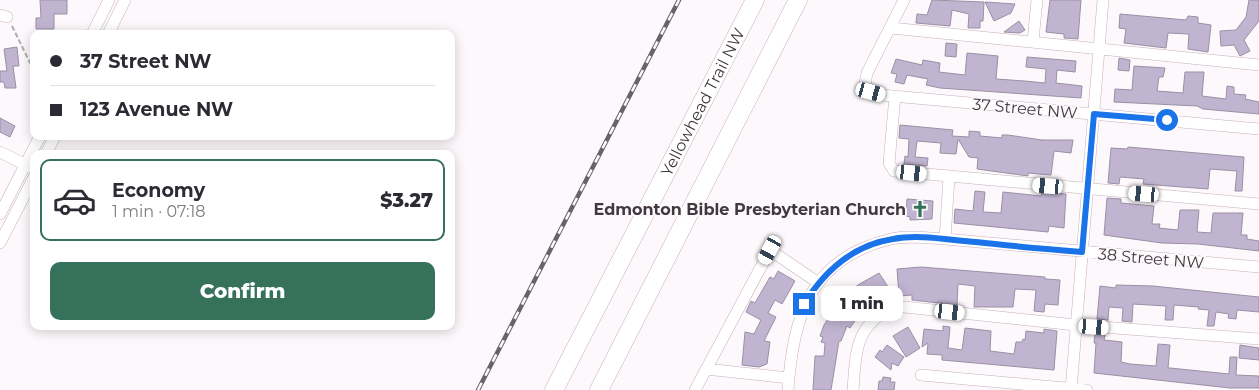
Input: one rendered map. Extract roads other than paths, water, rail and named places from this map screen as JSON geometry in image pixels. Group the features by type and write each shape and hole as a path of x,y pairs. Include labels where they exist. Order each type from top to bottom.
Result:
{"highway":[{"name":"Yellowhead Trail NW","path":"554,390 754,0"},
{"path":"599,390 798,0"}],"street":[{"path":"94,30 109,0"},
{"path":"110,30 125,0"},
{"path":"904,0 890,28 1259,65"},
{"path":"1034,41 1037,0"},
{"path":"1071,389 1103,0"},
{"name":"37 Street NW","path":"890,28 867,73 866,84 871,92 881,95 1259,129"},
{"path":"895,96 889,163 894,171 1087,190 1259,204"},
{"path":"0,152 29,167 0,214"},
{"path":"945,239 949,177"},
{"path":"0,243 30,185"},
{"name":"38 Street NW","path":"788,390 794,337 804,304 818,282 840,262 865,248 883,242 909,238 945,239 1259,267"},
{"path":"695,390 770,250 818,282"},
{"path":"853,390 859,340 866,327 879,313 895,306 1076,325 1259,339"},
{"path":"706,369 789,378"},
{"path":"921,375 1087,390"}],"railway":[{"path":"478,390 679,0"}],"place":[{"name":"Edmonton Bible Presbyterian Church","path":"920,209"}]}
